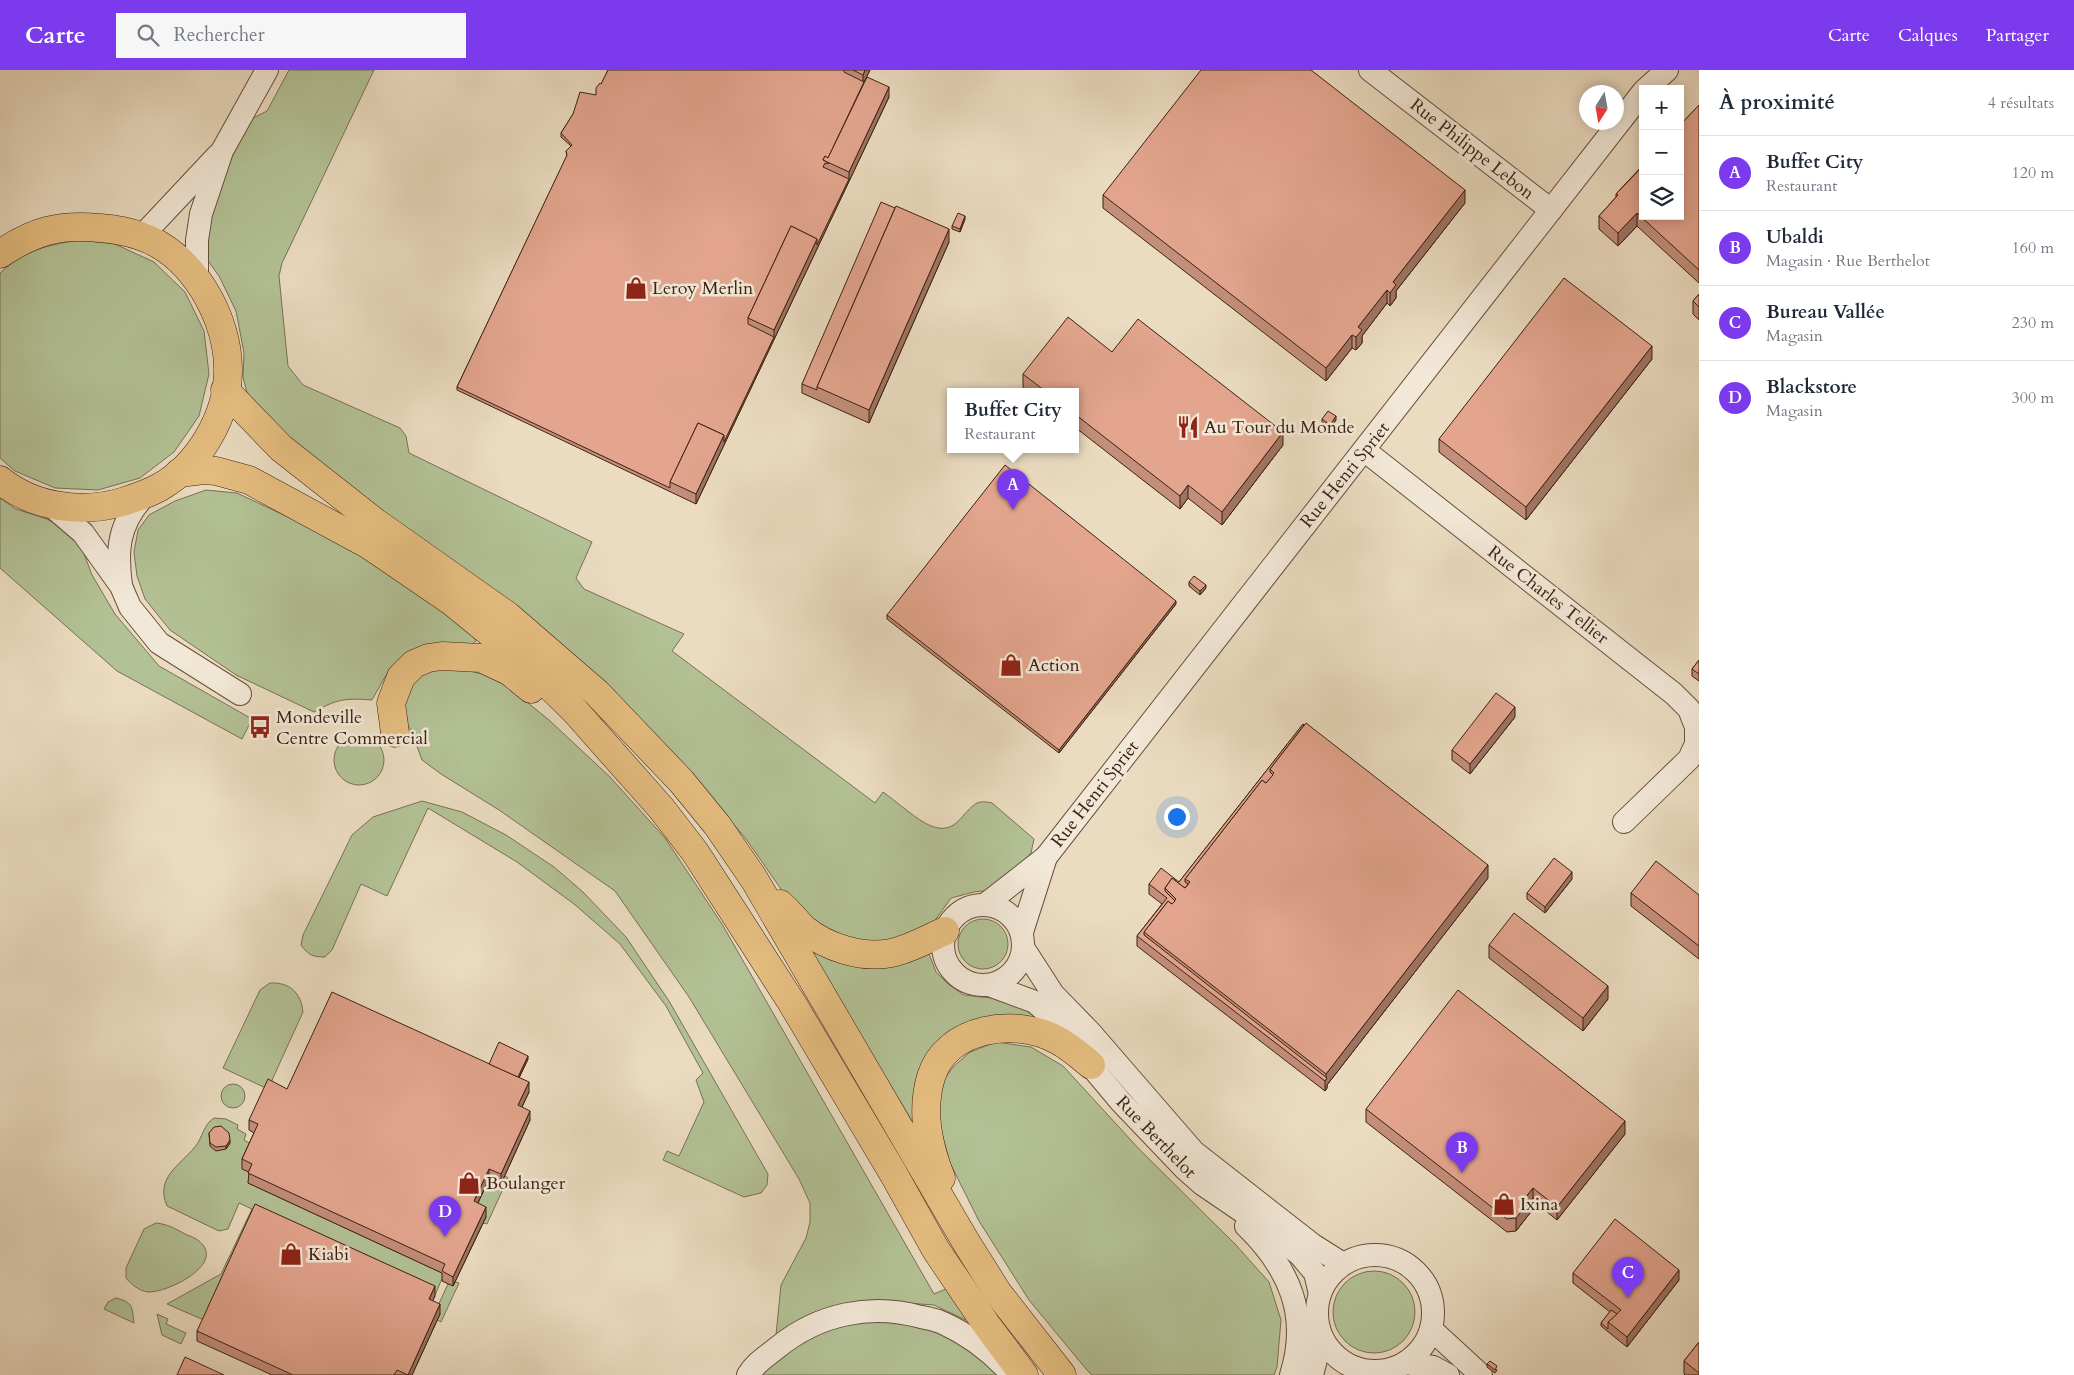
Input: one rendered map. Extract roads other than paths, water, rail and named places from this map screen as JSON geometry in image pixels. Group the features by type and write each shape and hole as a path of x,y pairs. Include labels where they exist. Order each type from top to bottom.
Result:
{"main road":[{"path":"0,480 26,496 49,504 76,508 104,507 144,496 162,486 179,473 202,447 214,427 222,406 228,371 223,334 211,301 197,279 164,249 142,236 111,229 75,225 47,230 7,244"},
{"path":"225,390 281,448 375,522 508,616 597,692 681,781 717,825 754,879 966,1242 998,1293 1062,1375"},
{"path":"179,473 210,470 249,480 369,545 451,601 520,658 576,711 644,790"},
{"path":"394,733 391,703 401,677 414,664 428,658 442,656 481,658 509,671 581,729 644,790 661,808 700,860 792,1003 888,1164 936,1250 986,1324 1024,1375"},
{"path":"754,879 804,928 826,944 848,950 873,954 889,954 905,950 945,931"},
{"path":"966,1242 939,1174 930,1145 925,1113 931,1077 939,1058 959,1042 984,1031 998,1028 1028,1030 1043,1034 1056,1040 1090,1065"}],"street":[{"path":"197,279 197,240 201,214 222,151 267,70"},
{"name":"Rue Philippe Lebon","path":"1370,70 1551,210"},
{"path":"1650,85 1667,70"},
{"name":"Rue Henri Spriet","path":"1046,857 1639,97"},
{"path":"142,236 222,151"},
{"name":"Rue Charles Tellier","path":"1364,450 1674,694 1689,709 1696,727 1696,744 1689,759 1624,822"},
{"path":"121,586 118,561 120,542 126,521 144,496"},
{"path":"49,504 83,533 121,586 130,607 159,643 240,694"},
{"path":"986,904 1046,857"},
{"path":"1023,941 1016,921 1008,913 998,907 986,904 967,908 952,918 945,931 943,952 952,970 968,982 988,985 1008,977 1018,964 1046,857"},
{"name":"Rue Berthelot","path":"1023,941 1053,994 1090,1032 1194,1152 1313,1245 1343,1264"},
{"name":"Rue Berthelot","path":"988,985 1035,1002 1121,1102 1165,1149 1202,1184 1268,1228 1300,1256 1314,1273 1320,1294"},
{"path":"1202,1184 1261,1240 1281,1267 1289,1283 1298,1327 1297,1350 1291,1375"},
{"path":"1312,1375 1318,1348 1319,1329 1317,1312 1320,1294 1329,1277 1343,1264 1357,1258 1372,1255 1387,1256 1405,1264 1420,1276 1430,1293 1433,1311 1431,1329 1425,1342 1416,1354 1405,1363 1389,1369 1366,1373 1339,1359 1323,1340 1319,1329"},
{"path":"748,1375 753,1367 795,1333 829,1318 857,1312 902,1312 941,1322 972,1339 1000,1361 1012,1375"},
{"path":"1431,1329 1481,1375"},
{"path":"1405,1363 1434,1368 1448,1375"}],"place":[{"name":"Leroy Merlin","path":"636,288"},
{"name":"Au Tour du Monde","path":"1188,427"},
{"name":"Buffet City","path":"1013,510"},
{"name":"Action","path":"1011,665"},
{"name":"Mondeville Centre Commercial","path":"260,727"},
{"name":"Ubaldi","path":"1462,1173"},
{"name":"Boulanger","path":"469,1183"},
{"name":"Ixina","path":"1504,1204"},
{"name":"Blackstore","path":"445,1237"},
{"name":"Kiabi","path":"291,1254"},
{"name":"Bureau Vallée","path":"1628,1298"}]}
